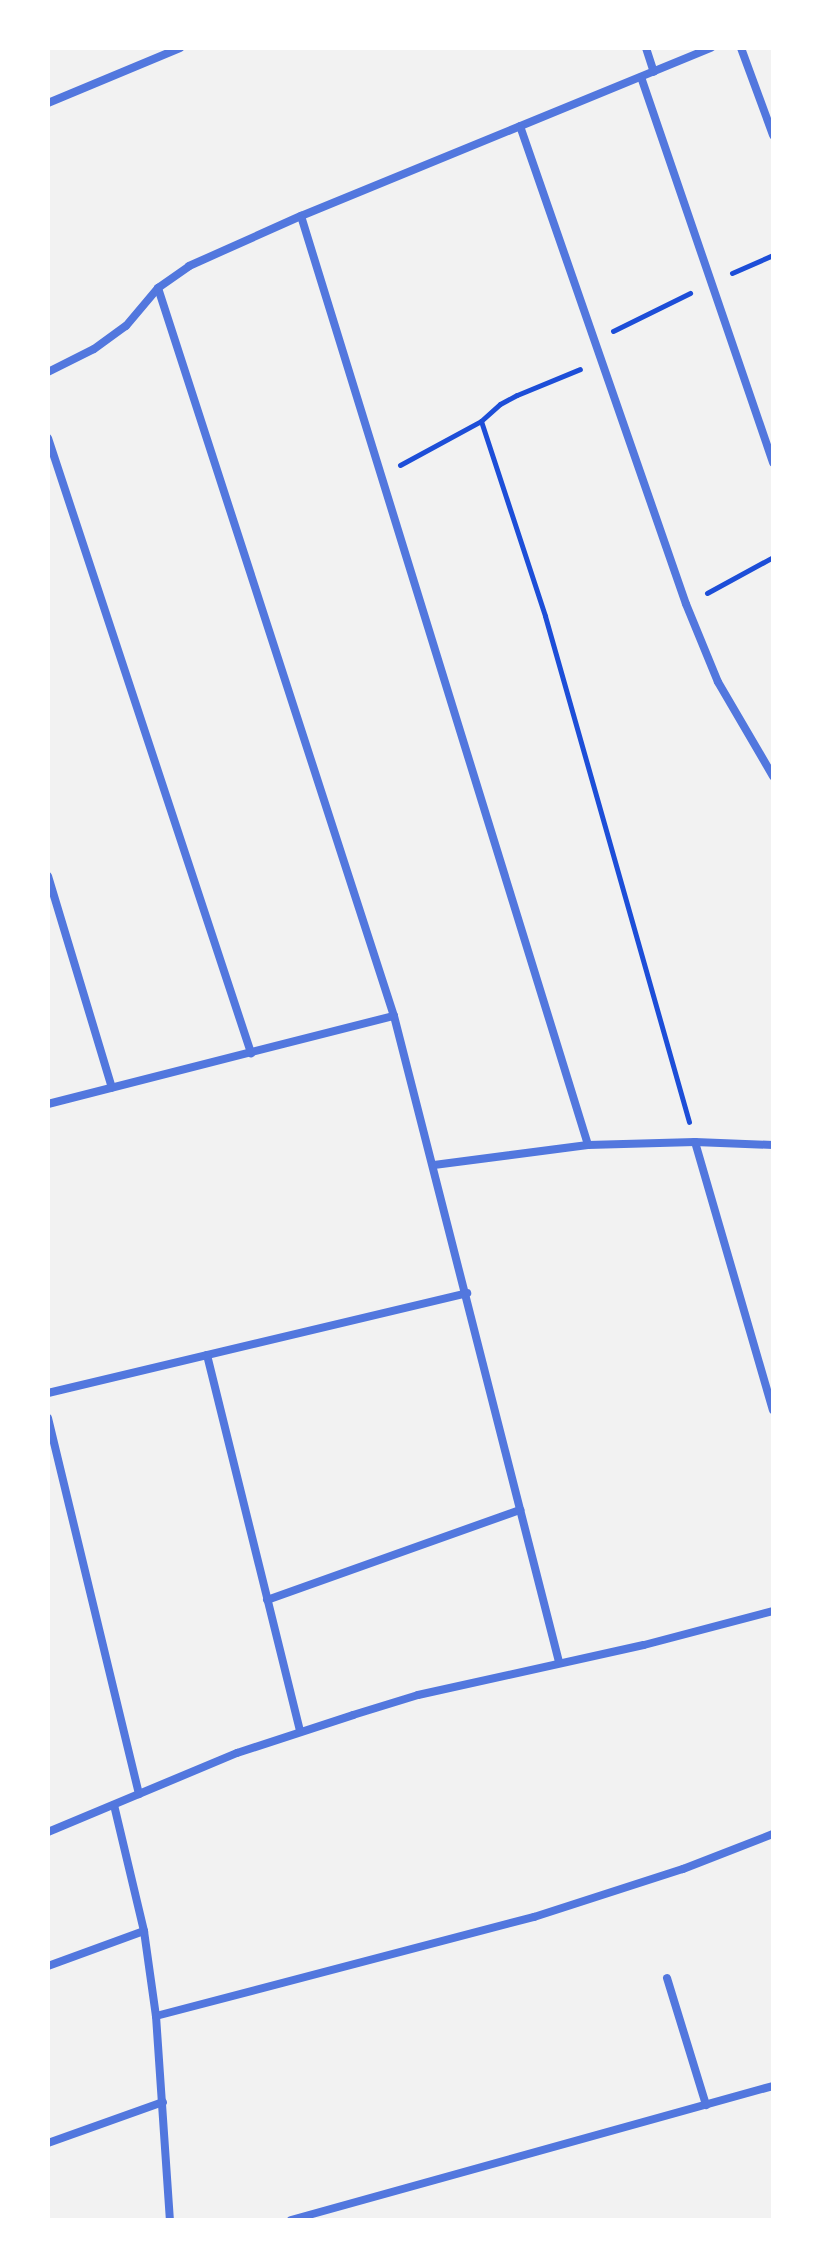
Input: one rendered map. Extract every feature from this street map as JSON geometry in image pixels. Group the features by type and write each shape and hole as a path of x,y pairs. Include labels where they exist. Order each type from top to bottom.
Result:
{"street":[{"path":"48,103 180,48"},
{"path":"646,48 654,72"},
{"path":"48,372 94,349 126,326 158,288 189,266 301,216 711,48"},
{"path":"741,48 773,135"},
{"path":"641,77 773,463"},
{"path":"520,126 686,604 718,682 773,776"},
{"path":"301,216 588,1145"},
{"path":"158,288 394,1016 559,1662"},
{"path":"48,438 251,1053"},
{"path":"48,876 112,1088"},
{"path":"48,1104 394,1016"},
{"path":"434,1165 588,1145 695,1142 773,1145"},
{"path":"695,1142 773,1410"},
{"path":"48,1393 467,1293"},
{"path":"207,1355 300,1732"},
{"path":"48,1418 139,1794"},
{"path":"267,1600 520,1510"},
{"path":"48,1832 300,1732 418,1695 644,1645 773,1611"},
{"path":"114,1805 144,1931 156,2016 170,2220"},
{"path":"156,2016 534,1917 683,1869 773,1834"},
{"path":"48,1966 144,1931"},
{"path":"667,1978 706,2105"},
{"path":"291,2220 773,2086"},
{"path":"48,2143 163,2102"}],"path":[{"path":"594,340 773,255"},
{"path":"381,475 481,421 500,404 517,395 602,361"},
{"path":"481,421 545,616 695,1142"},
{"path":"686,604 773,557"}]}
